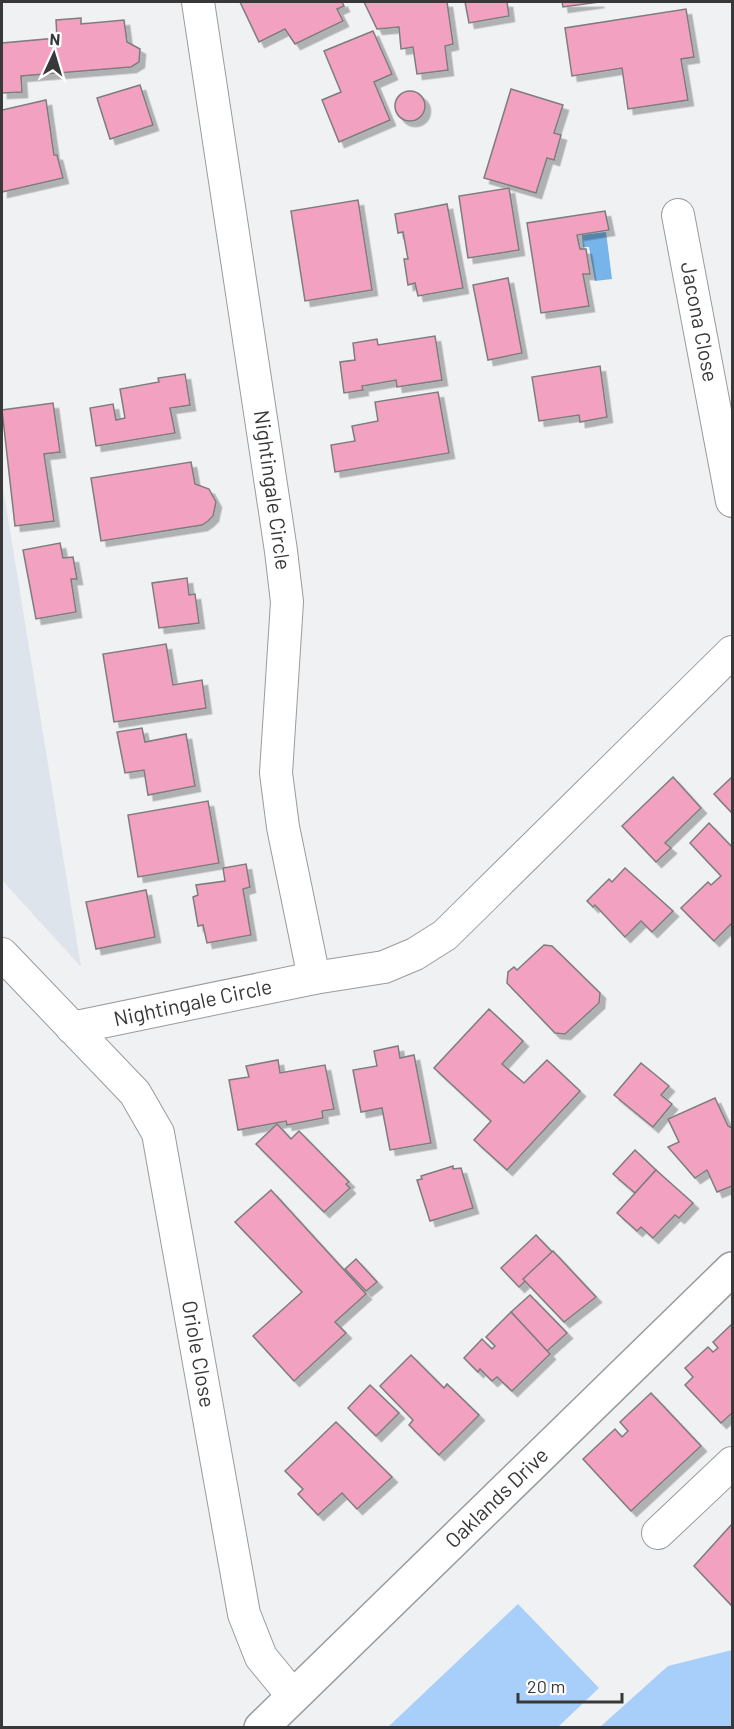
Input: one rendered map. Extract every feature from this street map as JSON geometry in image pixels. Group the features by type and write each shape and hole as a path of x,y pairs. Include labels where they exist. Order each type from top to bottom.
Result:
{"street":[{"name":"Nightingale Circle","path":"198,2 281,551 287,602 276,773 283,827 314,978"},
{"name":"Jacona Close","path":"678,214 732,501"},
{"name":"Nightingale Circle","path":"72,1028 314,978 384,967 416,954 445,935 732,652"},
{"name":"Oriole Close","path":"2,954 135,1093 158,1133 244,1614 261,1657 293,1696"},
{"name":"Oaklands Drive","path":"261,1728 732,1269"},
{"path":"658,1533 732,1463"}],"shaded area":[{"path":"606,232 612,279 595,281 589,247 583,247 582,235"},
{"path":"2,482 21,598 81,967 2,880"},
{"path":"518,1604 599,1688 558,1727 388,1727"},
{"path":"732,1650 732,1727 600,1727 668,1666"}],"building":[{"path":"240,2 342,2 344,6 337,9 343,21 295,44 285,29 259,42"},
{"path":"364,2 447,2 453,44 445,46 448,70 417,74 413,47 401,49 399,27 377,29"},
{"path":"465,2 507,2 509,16 469,23"},
{"path":"562,2 599,2 563,7"},
{"path":"686,9 694,57 681,59 688,100 628,109 622,68 572,76 565,28"},
{"path":"81,18 81,24 124,20 127,42 140,49 139,62 131,67 21,76 22,92 2,93 2,43 57,38 56,20"},
{"path":"373,31 392,74 374,82 390,120 339,142 322,100 341,92 324,51"},
{"path":"140,85 153,125 110,139 97,98"},
{"path":"511,89 563,105 554,133 561,135 554,160 547,158 536,193 484,178"},
{"path":"410,91 421,95 425,106 421,117 410,121 399,117 395,106 399,95"},
{"path":"46,100 54,155 57,155 63,178 2,192 2,110"},
{"path":"509,188 519,250 468,258 459,196"},
{"path":"358,200 372,290 305,301 291,211"},
{"path":"447,204 463,288 418,296 415,283 408,285 404,259 408,259 403,232 398,233 395,214"},
{"path":"605,211 609,230 577,235 580,249 586,249 590,274 583,274 589,306 541,313 527,223"},
{"path":"508,278 522,353 488,360 473,285"},
{"path":"435,336 442,380 397,387 396,380 362,386 363,390 344,393 340,362 355,360 353,343 377,339 378,345"},
{"path":"600,366 607,417 580,422 579,415 539,421 532,377"},
{"path":"185,374 190,405 170,408 175,433 96,446 90,408 113,404 116,420 125,418 120,389 159,382 158,378"},
{"path":"438,392 449,453 335,472 331,445 355,441 352,426 378,421 375,402"},
{"path":"53,403 60,452 44,454 54,521 15,526 2,410"},
{"path":"191,462 195,484 209,489 216,502 213,516 208,521 202,525 101,541 91,478"},
{"path":"60,543 63,558 73,557 77,579 71,579 76,612 36,619 23,550"},
{"path":"187,578 189,595 195,594 199,623 159,628 152,583"},
{"path":"166,644 173,685 202,680 206,708 114,722 103,654"},
{"path":"142,728 145,742 186,734 195,786 148,795 144,770 125,773 117,732"},
{"path":"673,777 701,808 665,843 671,848 656,862 622,826"},
{"path":"732,777 732,813 714,794"},
{"path":"208,801 219,863 138,877 128,815"},
{"path":"709,823 732,847 732,923 714,941 681,908 708,882 711,885 721,876 690,843"},
{"path":"246,864 250,887 243,889 251,935 207,943 203,925 198,926 193,897 198,895 196,885 225,881 223,868"},
{"path":"625,868 673,911 652,932 641,921 625,937 595,905 593,907 587,901 609,879 612,882"},
{"path":"146,890 155,937 96,949 86,902"},
{"path":"544,945 552,946 600,993 599,1003 565,1034 555,1033 507,983 508,972 514,967 517,970"},
{"path":"489,1009 523,1041 502,1064 524,1083 547,1060 580,1091 507,1170 474,1140 491,1121 434,1068"},
{"path":"398,1046 400,1058 414,1055 431,1143 390,1150 382,1108 361,1112 353,1070 377,1066 374,1051"},
{"path":"278,1060 280,1073 325,1065 334,1109 322,1111 323,1118 287,1125 286,1121 238,1130 229,1080 249,1077 246,1066"},
{"path":"641,1063 669,1086 661,1095 672,1104 653,1127 614,1095"},
{"path":"715,1098 728,1126 732,1128 732,1186 717,1192 707,1170 695,1178 668,1147 679,1142 668,1119"},
{"path":"277,1124 291,1139 299,1131 349,1182 346,1184 350,1188 324,1212 256,1144"},
{"path":"635,1150 656,1170 635,1193 613,1174"},
{"path":"453,1166 453,1169 461,1168 473,1208 430,1221 417,1180 422,1179 421,1176"},
{"path":"656,1170 693,1203 679,1218 675,1215 653,1238 641,1227 637,1231 617,1213"},
{"path":"271,1190 366,1294 335,1322 346,1333 294,1381 253,1336 302,1292 235,1222"},
{"path":"536,1235 554,1254 519,1287 501,1268"},
{"path":"553,1251 596,1297 564,1322 523,1279"},
{"path":"356,1259 377,1282 366,1291 345,1269"},
{"path":"530,1295 567,1333 547,1351 511,1312"},
{"path":"511,1312 550,1354 512,1391 497,1377 492,1381 480,1369 478,1372 464,1358 482,1339 492,1349 495,1346 486,1337"},
{"path":"732,1324 732,1413 721,1423 685,1385 693,1377 685,1368 708,1347 713,1352 718,1348 713,1342"},
{"path":"411,1355 444,1388 447,1384 479,1415 439,1455 409,1425 413,1420 380,1386"},
{"path":"370,1385 399,1413 376,1436 348,1408"},
{"path":"651,1393 701,1446 631,1511 583,1459 615,1429 622,1437 628,1431 620,1422"},
{"path":"336,1422 392,1477 357,1509 342,1493 318,1515 298,1494 303,1489 285,1471"},
{"path":"732,1524 732,1606 694,1566"}]}
